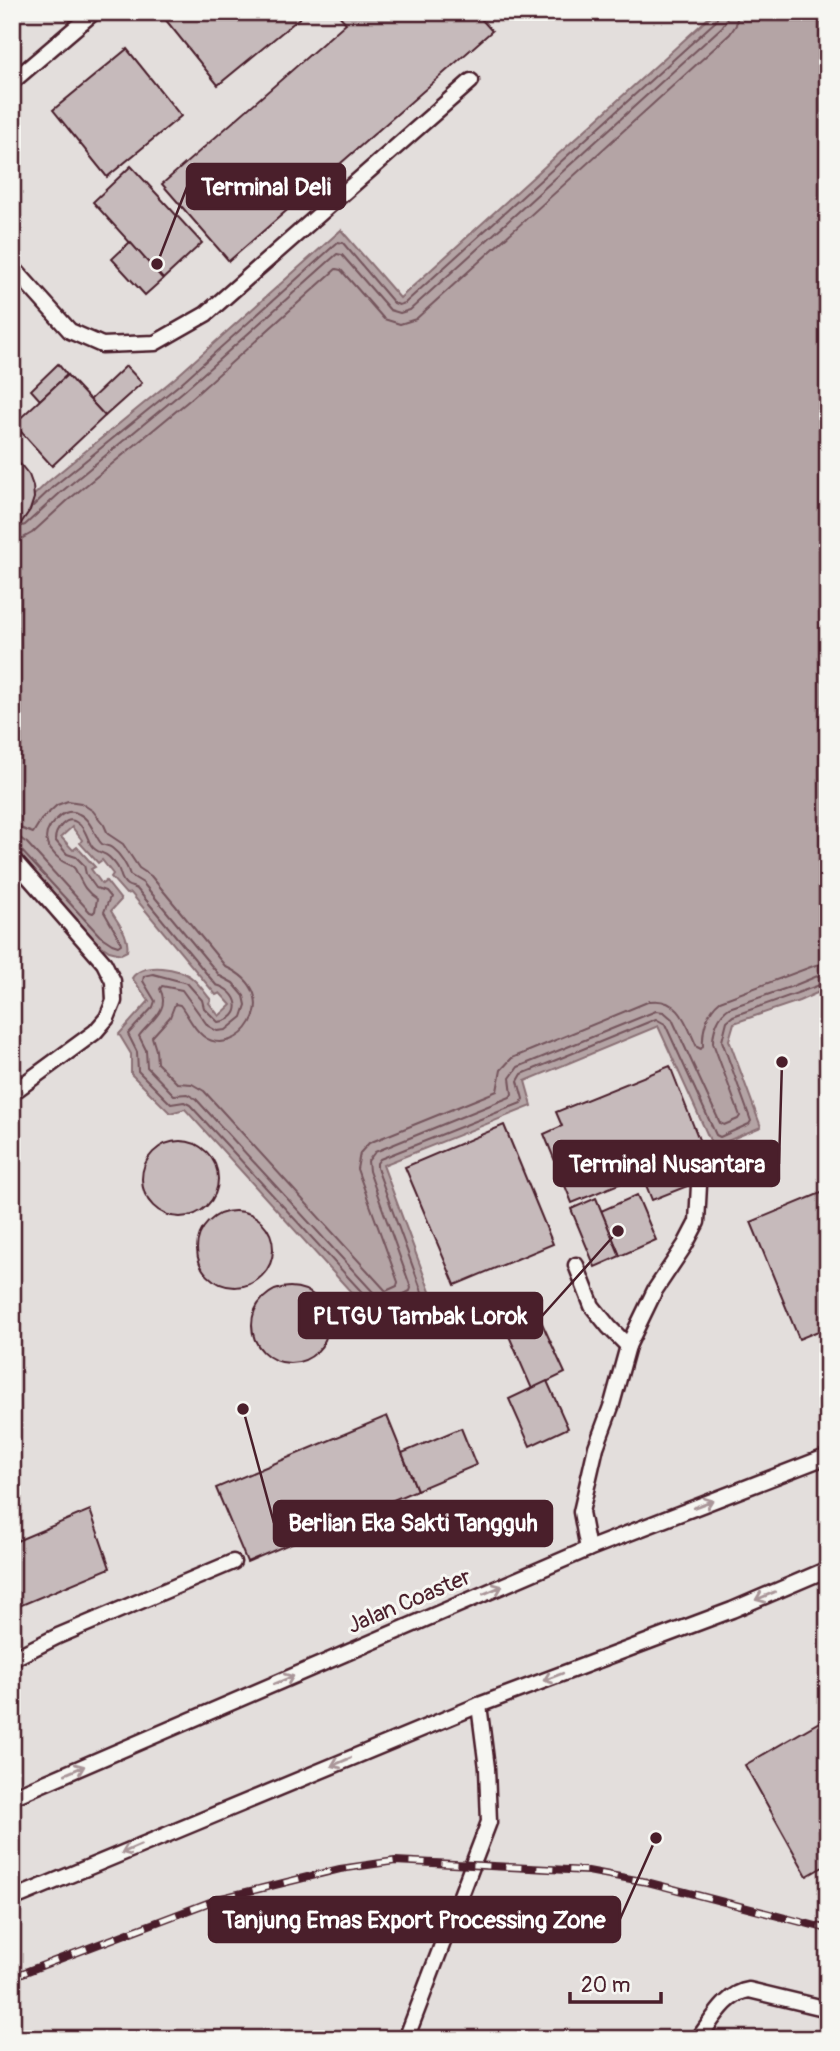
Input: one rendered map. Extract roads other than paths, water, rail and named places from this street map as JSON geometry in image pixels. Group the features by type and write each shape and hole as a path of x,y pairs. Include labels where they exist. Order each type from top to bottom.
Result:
{"lane":[{"path":"12,82 94,12"},
{"path":"14,268 70,331 102,345 155,342 206,314 471,81"},
{"path":"12,858 104,963 113,981 114,1001 107,1018 95,1032 12,1093"},
{"path":"588,1549 582,1512 596,1447 612,1404 628,1346 655,1290 697,1222 699,1185"},
{"path":"576,1265 593,1306 628,1346"},
{"name":"Jalan Coaster","path":"12,1797 588,1549 828,1456"},
{"path":"12,1659 58,1636 233,1562"},
{"path":"12,1899 480,1705 732,1610 828,1569"},
{"path":"406,2039 489,1822 487,1768 480,1705"},
{"path":"698,2039 730,1997 739,1991 749,1990 828,2009"}],"water":[{"path":"715,12 828,12 828,988 734,1023 729,1040 761,1127 713,1147 658,1026 525,1081 532,1106 383,1165 432,1297 380,1324 185,1109 170,1113 131,1074 131,1054 119,1034 149,1001 132,978 137,973 153,968 180,972 198,984 219,1016 231,1005 220,993 216,995 131,893 126,894 111,877 113,874 102,860 98,863 80,843 82,840 72,827 61,837 73,850 77,847 95,867 91,869 102,884 106,881 121,900 111,911 127,940 127,951 121,954 109,951 96,942 12,850 12,516 49,481 175,378 341,230 400,298"}],"railway":[{"path":"12,1977 218,1899 340,1869 395,1861 588,1871 647,1882 828,1929"}],"place":[{"name":"Terminal Deli","path":"157,264"},
{"name":"Terminal Nusantara","path":"782,1062"},
{"name":"PLTGU Tambak Lorok","path":"618,1231"},
{"name":"Berlian Eka Sakti Tangguh","path":"243,1409"},
{"name":"Tanjung Emas Export Processing Zone","path":"656,1838"}]}
